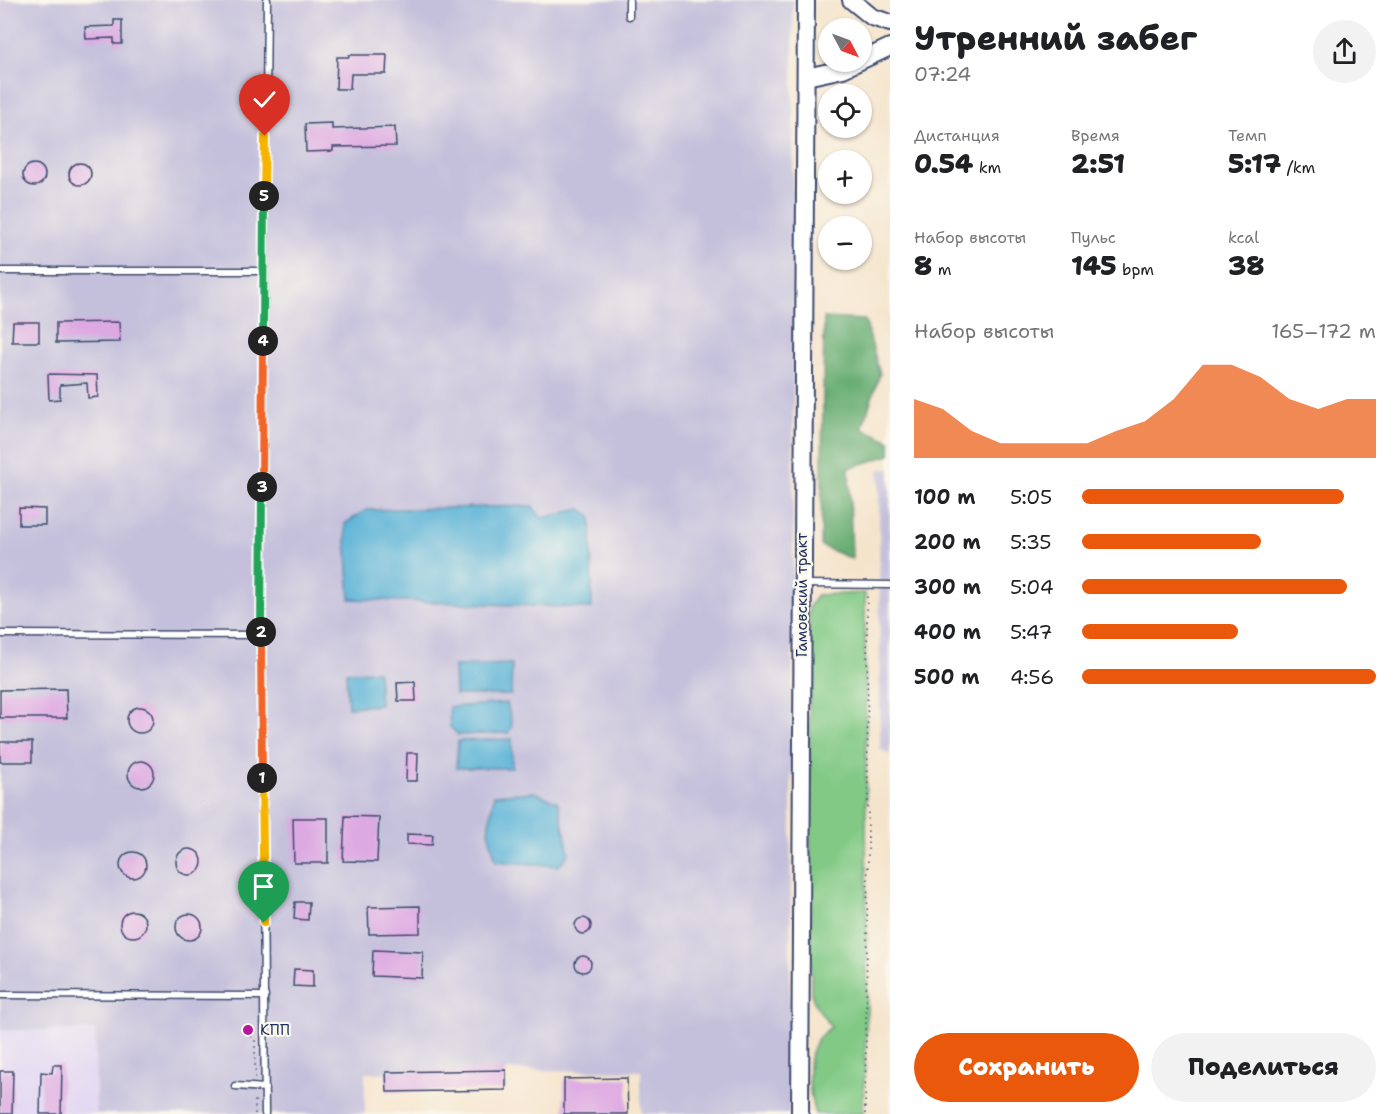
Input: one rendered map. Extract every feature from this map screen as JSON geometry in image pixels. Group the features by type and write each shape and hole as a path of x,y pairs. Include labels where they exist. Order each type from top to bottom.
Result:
{"street":[{"name":"Гамовский тракт","path":"800,1114 806,0"},
{"path":"851,0 872,16 890,23"},
{"path":"806,77 843,69 890,47"}],"lane":[{"path":"265,1114 261,635 267,0"},
{"path":"629,0 629,16"},
{"path":"0,271 263,271"},
{"path":"802,584 890,585"},
{"path":"0,634 261,635"},
{"path":"0,995 265,996"},
{"path":"235,1086 265,1088"}],"path":[{"path":"865,1114 867,585"},
{"path":"251,1036 255,1040 255,1114"}],"shaded area":[{"path":"0,0 793,0 793,590 795,608 792,665 789,1114 641,1114 641,1071 506,1070 365,1073 365,1114 96,1114 95,1030 0,1030"},
{"path":"879,469 890,469 890,755 880,749"},
{"path":"0,1030 95,1030 96,1114 0,1114"}],"green space":[{"path":"824,318 865,320 880,374 862,428 890,441 890,455 849,468 852,559 821,546"},
{"path":"865,593 867,1006 863,1114 815,1114 810,1087 810,1056 818,1038 831,1027 815,1004 811,993 809,607 817,595"}],"water":[{"path":"532,506 542,518 581,509 591,516 592,608 350,599 345,524 366,510"},
{"path":"512,664 511,695 455,695 454,666"},
{"path":"378,671 380,705 348,707 346,672"},
{"path":"507,703 512,726 508,733 458,735 450,727 449,707"},
{"path":"512,739 512,768 456,768 458,741"},
{"path":"534,792 558,802 569,853 559,866 496,861 488,831 494,795"}],"building":[{"path":"114,20 122,20 122,44 114,44 114,38 86,39 85,27 114,26"},
{"path":"349,55 387,55 386,74 351,74 350,89 336,89 337,57 349,57"},
{"path":"332,123 332,129 395,127 396,146 333,147 333,151 306,152 305,124"},
{"path":"80,163 88,166 91,174 88,182 80,185 72,182 69,174 72,166"},
{"path":"34,164 42,167 45,175 42,183 34,186 26,183 23,175 26,167"},
{"path":"13,322 39,322 39,342 12,342"},
{"path":"119,322 120,342 56,343 56,323"},
{"path":"48,374 97,375 98,397 88,398 87,383 60,385 60,399 49,400"},
{"path":"19,508 45,509 45,525 19,525"},
{"path":"415,682 416,701 398,701 397,683"},
{"path":"66,689 67,718 0,718 0,690"},
{"path":"140,707 149,711 153,720 149,729 140,733 131,729 127,720 131,711"},
{"path":"0,742 32,742 32,762 0,762"},
{"path":"407,753 418,753 417,781 406,781"},
{"path":"141,761 150,765 154,774 150,783 141,787 132,783 128,774 132,765"},
{"path":"345,816 379,817 377,862 343,861"},
{"path":"293,818 328,818 328,863 294,863"},
{"path":"407,834 433,835 432,845 407,844"},
{"path":"189,849 198,853 202,862 198,871 189,875 180,871 176,862 180,853"},
{"path":"133,852 142,856 146,865 142,874 133,878 124,874 120,865 124,856"},
{"path":"295,902 309,902 308,920 294,919"},
{"path":"420,906 420,933 369,934 368,907"},
{"path":"133,911 142,915 146,924 142,933 133,937 124,933 120,924 124,915"},
{"path":"189,914 198,918 202,927 198,936 189,940 180,936 176,927 180,918"},
{"path":"580,918 586,918 591,926 589,932 580,934 575,929 575,923"},
{"path":"373,950 423,952 422,978 372,976"},
{"path":"580,956 586,956 591,964 589,970 580,972 575,967 575,961"},
{"path":"294,969 313,970 313,987 293,986"},
{"path":"53,1065 62,1065 61,1114 40,1114 41,1072 52,1073"},
{"path":"506,1070 506,1090 387,1092 386,1072"},
{"path":"0,1071 13,1071 12,1114 0,1114"},
{"path":"627,1078 628,1114 564,1114 564,1079"}],"place":[{"name":"КПП","path":"248,1030"}],"route":[{"path":"264,923 261,635 265,136"}]}
